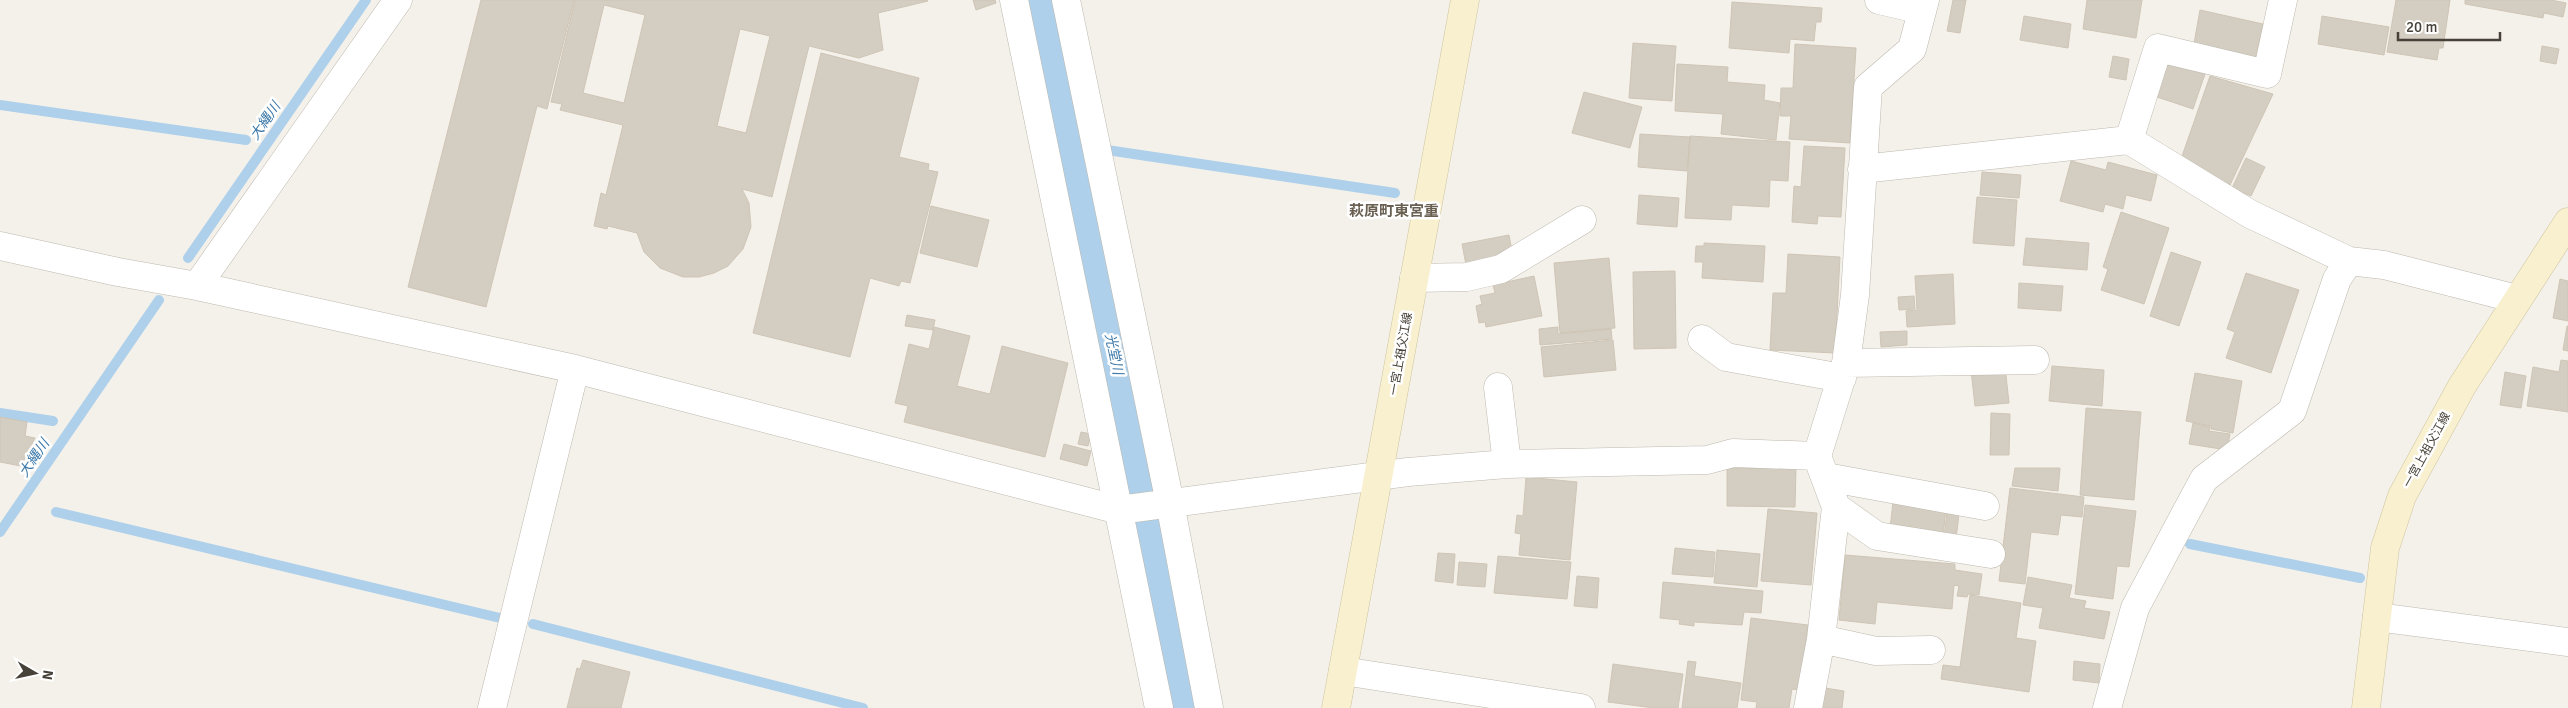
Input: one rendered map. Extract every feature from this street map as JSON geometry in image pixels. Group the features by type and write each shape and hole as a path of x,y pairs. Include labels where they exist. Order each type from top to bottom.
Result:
{"main road":[{"name":"一宮上祖父江線","path":"1336,708 1465,0"},
{"name":"一宮上祖父江線","path":"2366,708 2385,548 2402,496 2462,386 2568,222"}],"street":[{"path":"197,286 398,0"},
{"path":"1014,0 1123,510 1159,708"},
{"path":"1066,0 1209,708"},
{"path":"1808,708 1821,639 1836,507 1822,467 1844,370 1855,296 1868,87 1912,49 1924,5 1879,0"},
{"path":"2129,140 2158,48 2267,74 2283,0"},
{"path":"1862,169 2129,140 2250,214 2349,261 2384,265 2517,299"},
{"path":"1414,278 1468,277 1501,269 1582,220"},
{"path":"0,246 118,272 197,286 575,369 1123,510 1379,475 1507,464 1707,460 1733,453 1822,467 1985,506"},
{"path":"2107,708 2135,608 2204,479 2292,411 2337,279 2349,261"},
{"path":"1702,339 1726,357 1844,370 2035,360"},
{"path":"492,708 575,369"},
{"path":"1498,387 1507,464"},
{"path":"1836,507 1877,536 1991,554"},
{"path":"2377,617 2568,642"},
{"path":"1821,639 1876,651 1931,650"},
{"path":"1343,671 1479,701 1581,708"}],"building":[{"path":"481,0 574,0 547,109 537,106 486,307 408,287"},
{"path":"575,0 928,1 878,13 883,50 859,58 809,46 772,197 742,189 749,203 751,227 743,249 728,266 714,273 699,277 683,277 660,268 644,252 637,233 608,226 607,229 594,226 601,193 606,195 623,125 560,110 562,104 551,102","holes":["604,5 645,15 624,103 583,93","740,29 770,36 746,133 717,126"]},
{"path":"973,0 995,0 996,3 976,10"},
{"path":"1953,0 1966,0 1960,33 1947,31"},
{"path":"2087,0 2142,0 2136,38 2083,29"},
{"path":"2396,0 2450,0 2443,48 2439,48 2437,60 2387,52"},
{"path":"2465,0 2551,0 2566,3 2563,17 2544,13 2543,18 2465,4"},
{"path":"1732,2 1822,8 1821,22 1816,22 1814,41 1790,39 1789,53 1729,48"},
{"path":"2200,10 2263,24 2255,62 2193,49"},
{"path":"2024,16 2071,24 2068,48 2020,40"},
{"path":"2322,16 2389,27 2384,55 2318,44"},
{"path":"1633,43 1676,46 1672,101 1629,98"},
{"path":"1795,44 1856,48 1850,143 1789,139 1791,116 1780,116 1781,88 1793,88"},
{"path":"2542,46 2559,49 2556,64 2540,61"},
{"path":"821,53 919,78 899,157 929,164 928,170 938,172 910,283 901,281 899,286 870,278 850,357 753,333"},
{"path":"2113,56 2129,59 2126,80 2109,77"},
{"path":"2165,61 2205,74 2193,109 2154,96"},
{"path":"1677,64 1728,67 1727,82 1765,85 1764,100 1780,103 1776,140 1721,134 1723,114 1675,111"},
{"path":"2210,76 2273,94 2230,185 2181,159"},
{"path":"1584,92 1642,107 1630,148 1572,133"},
{"path":"1640,134 1690,137 1687,171 1638,167"},
{"path":"1690,136 1790,142 1788,181 1770,180 1769,207 1732,205 1731,220 1685,218"},
{"path":"1804,146 1845,148 1841,217 1818,216 1817,224 1792,222 1794,186 1801,187"},
{"path":"2246,158 2265,167 2251,196 2232,188"},
{"path":"2071,161 2106,170 2108,162 2157,175 2151,201 2126,195 2123,209 2105,204 2103,212 2060,201"},
{"path":"1982,172 2021,175 2019,198 1980,195"},
{"path":"1639,195 1679,198 1677,227 1637,224"},
{"path":"1977,197 2017,200 2014,246 1973,243"},
{"path":"931,206 989,220 977,267 920,253"},
{"path":"2121,212 2169,228 2144,304 2101,290 2108,269 2103,267"},
{"path":"1509,235 1513,256 1466,265 1462,244"},
{"path":"2026,238 2089,243 2087,270 2023,265"},
{"path":"1704,243 1765,246 1763,282 1702,278 1703,262 1695,262 1696,246 1704,246"},
{"path":"2171,252 2201,262 2179,326 2150,316"},
{"path":"1788,254 1840,257 1835,353 1770,350 1773,293 1786,293"},
{"path":"1609,258 1615,328 1560,333 1554,263"},
{"path":"1675,271 1676,348 1634,349 1633,272"},
{"path":"2246,273 2299,290 2271,373 2226,358 2235,332 2227,329"},
{"path":"1953,274 1955,324 1907,327 1906,311 1917,310 1915,276"},
{"path":"1534,276 1542,316 1486,327 1485,322 1479,323 1476,306 1482,304 1480,296 1495,293 1493,285"},
{"path":"2560,279 2568,281 2568,321 2553,318"},
{"path":"2019,283 2063,286 2061,311 2018,308"},
{"path":"1914,296 1915,309 1899,310 1898,297"},
{"path":"907,315 935,320 933,330 905,326"},
{"path":"2568,326 2568,351 2563,350"},
{"path":"934,327 970,336 957,386 990,394 1002,346 1068,363 1045,457 904,422 908,406 895,403 909,344 929,349"},
{"path":"1558,327 1558,334 1611,329 1612,339 1540,345 1539,329"},
{"path":"1907,331 1907,345 1881,347 1880,332"},
{"path":"1613,340 1616,370 1544,377 1541,347"},
{"path":"2561,360 2568,361 2568,412 2527,406 2533,367 2559,372"},
{"path":"2005,366 2009,403 1975,406 1971,370"},
{"path":"2052,366 2104,370 2102,406 2049,401"},
{"path":"2505,372 2526,376 2521,408 2500,405"},
{"path":"2195,373 2242,381 2233,433 2211,429 2211,426 2186,421"},
{"path":"2086,408 2141,412 2134,500 2080,495"},
{"path":"1991,413 2010,414 2009,455 1990,455"},
{"path":"0,417 27,422 25,436 35,438 21,466 0,462"},
{"path":"2193,423 2210,427 2209,431 2230,434 2227,450 2189,444"},
{"path":"1081,432 1091,434 1088,446 1078,444"},
{"path":"1064,444 1091,451 1087,466 1060,459"},
{"path":"1727,468 1796,468 1795,507 1727,506"},
{"path":"2015,468 2060,468 2058,491 2012,486"},
{"path":"1526,477 1577,482 1570,560 1519,555 1521,534 1515,533 1517,515 1523,516"},
{"path":"2010,488 2084,497 2082,517 2061,515 2058,535 2031,532 2025,584 1999,581"},
{"path":"1893,502 1946,508 1943,536 1890,529"},
{"path":"2085,505 2136,511 2129,567 2117,566 2113,599 2075,594"},
{"path":"1768,509 1817,513 1811,585 1761,581"},
{"path":"1947,512 1959,514 1956,539 1944,537"},
{"path":"1675,548 1715,552 1713,577 1672,574"},
{"path":"1717,550 1760,554 1757,587 1714,583"},
{"path":"1438,553 1455,554 1453,583 1435,581"},
{"path":"1845,555 1955,564 1955,570 1982,574 1979,595 1957,596 1959,586 1954,585 1952,609 1877,602 1875,624 1839,620"},
{"path":"1498,556 1571,562 1567,599 1494,593"},
{"path":"1459,562 1487,564 1485,587 1457,585"},
{"path":"1577,576 1599,578 1597,608 1574,606"},
{"path":"2028,577 2072,585 2069,598 2086,601 2084,608 2110,612 2104,639 2039,628 2043,608 2023,605"},
{"path":"1663,582 1763,591 1761,613 1744,612 1742,625 1694,622 1694,626 1679,624 1680,620 1660,618"},
{"path":"1970,595 2021,603 2016,638 2036,641 2029,692 1941,679 1943,665 1960,667"},
{"path":"1751,618 1808,625 1799,690 1792,689 1789,708 1756,708 1757,702 1741,700"},
{"path":"583,660 630,672 621,708 567,708 577,668 580,669"},
{"path":"1688,661 1696,662 1694,676 1741,683 1737,708 1682,708"},
{"path":"2074,661 2100,664 2099,683 2073,680"},
{"path":"1613,664 1683,674 1678,708 1654,708 1608,702"},
{"path":"1825,688 1844,691 1842,708 1822,708"}],"waterway":[{"name":"大縄川","path":"188,258 366,0"},
{"name":"光堂川","path":"1037,0 1135,448 1187,708"},
{"path":"0,105 246,140"},
{"path":"1107,150 1395,193"},
{"name":"大縄川","path":"0,532 159,300"},
{"path":"0,413 53,421"},
{"path":"56,512 500,618"},
{"path":"2190,544 2360,578"},
{"path":"533,624 863,708"}],"district":[{"name":"萩原町東宮重","path":"1394,211"}]}
